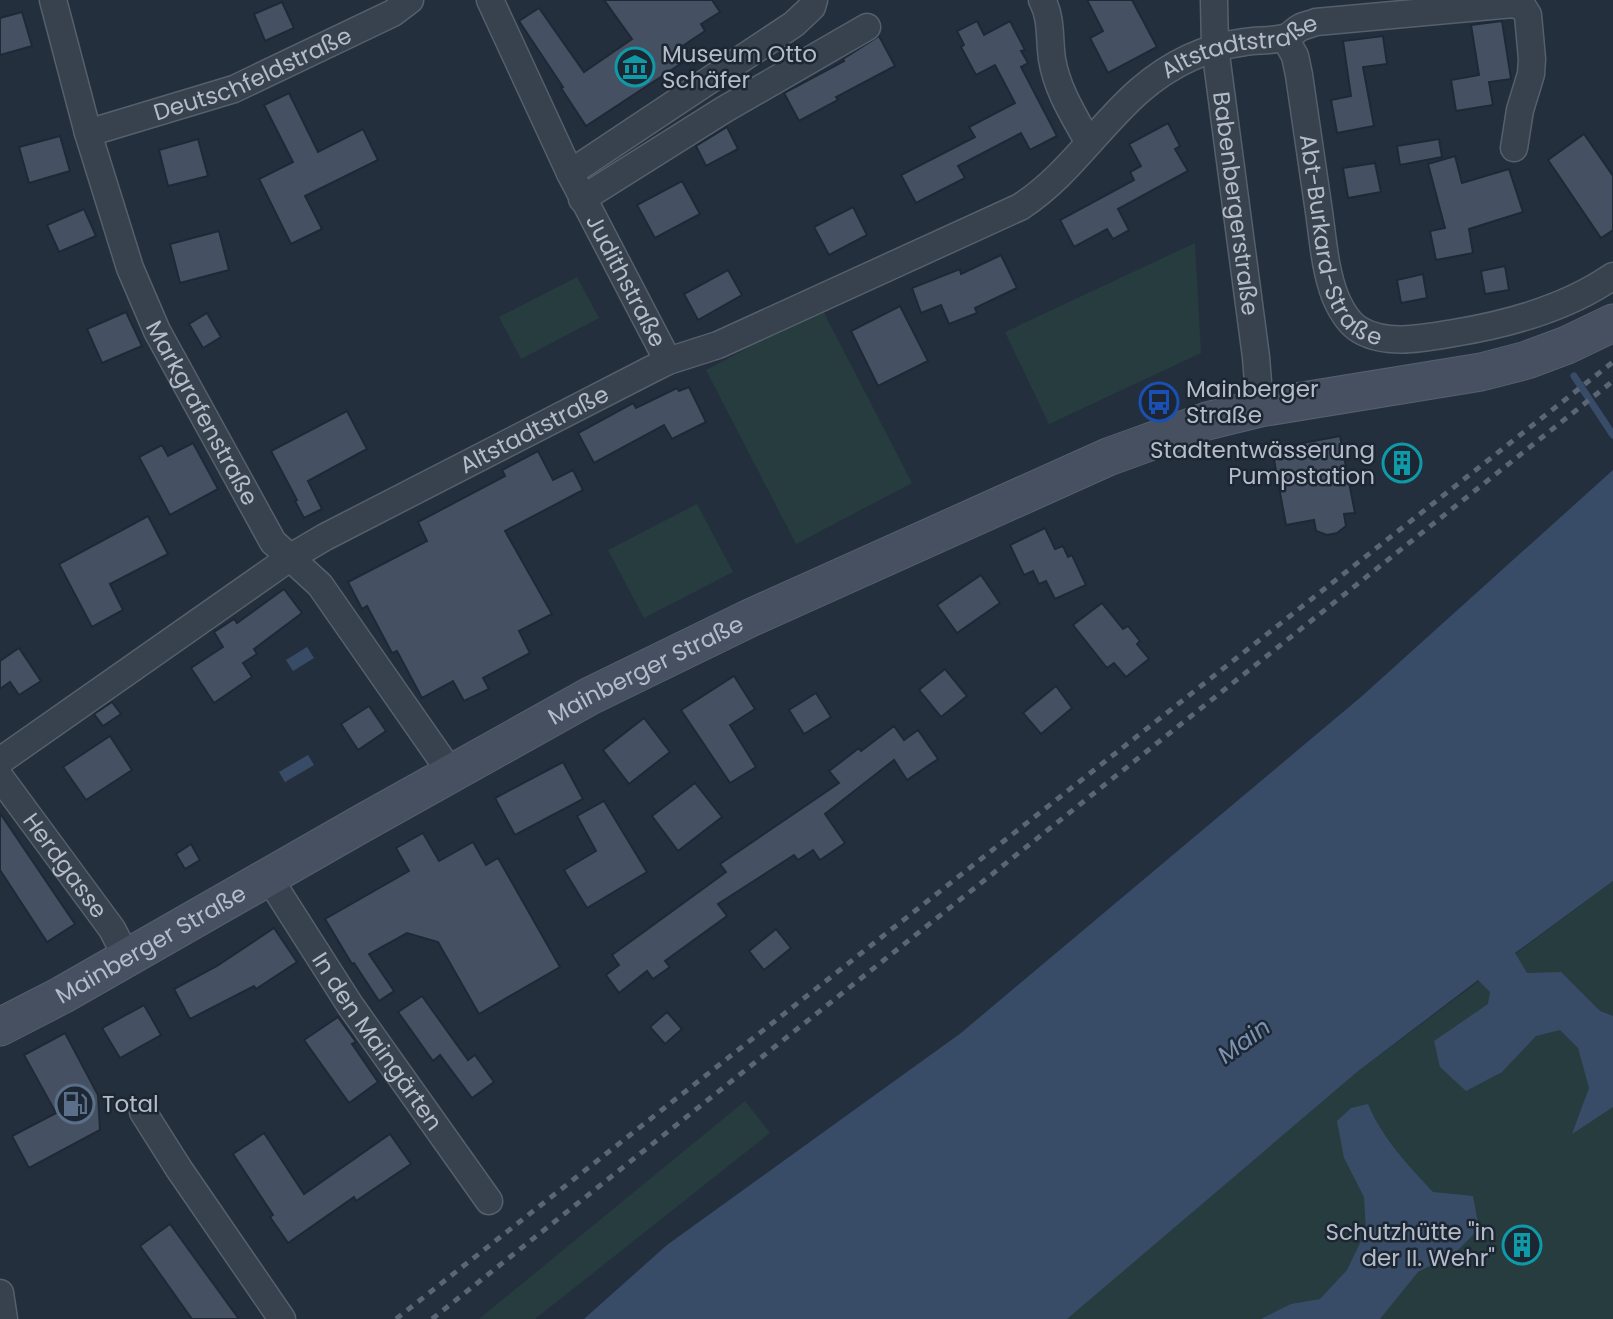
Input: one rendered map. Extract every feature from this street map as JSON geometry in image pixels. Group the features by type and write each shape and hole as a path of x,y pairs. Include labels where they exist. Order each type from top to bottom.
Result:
{"main road":[{"name":"Mainberger Straße","path":"0,1027 62,995 523,732 641,670 899,549 1142,443 1207,421 1260,408 1481,372 1527,360 1613,323"}],"street":[{"name":"Markgrafenstraße","path":"53,0 88,133 130,268 157,331 273,541 320,585 451,773"},
{"name":"Deutschfeldstraße","path":"88,133 234,89 393,13 410,0"},
{"name":"Judithstraße","path":"490,0 582,199 668,361"},
{"path":"570,173 794,24 812,7 814,0"},
{"path":"1042,0 1048,10 1052,59 1061,93 1089,143"},
{"name":"Babenbergerstraße","path":"1214,0 1215,47 1256,357 1260,408"},
{"path":"1500,2 1522,7 1528,15 1531,44 1531,74 1520,110 1514,148"},
{"name":"Altstadtstraße","path":"0,761 291,557 325,537 668,361 718,345 1020,207 1041,194 1060,176 1141,89 1185,60 1215,47 1284,38 1316,22 1500,2"},
{"name":"Judithstraße","path":"582,199 725,109 867,26"},
{"name":"Abt-Burkard-Straße","path":"1284,38 1295,56 1299,75 1326,263 1335,295 1344,314 1358,329 1374,336 1394,339 1424,338 1507,322 1562,304 1613,276"},
{"name":"Herdgasse","path":"0,777 112,929 127,958"},
{"name":"In den Maingärten","path":"269,878 350,1005 489,1201"},
{"path":"143,1112 178,1169 282,1319"},
{"path":"0,1293 4,1319"}],"green space":[{"path":"1195,243 1201,353 1049,424 1005,332"},
{"path":"577,277 599,318 521,359 499,317"},
{"path":"822,309 912,483 796,544 706,370"},
{"path":"697,504 733,572 644,618 608,550"},
{"path":"1613,881 1613,1319 1064,1319 1357,1072"},
{"path":"745,1101 770,1133 535,1319 479,1319"}],"water":[{"name":"Main","path":"1613,470 1613,881 1515,953 1527,973 1561,972 1600,1011 1613,1016 1613,1107 1572,1134 1589,1088 1578,1048 1560,1030 1536,1036 1502,1072 1466,1091 1440,1067 1434,1041 1488,1004 1490,992 1478,980 1357,1072 1067,1319 584,1319 667,1245 961,1033 1361,697"},
{"path":"307,647 314,658 293,671 286,660"},
{"path":"308,755 314,765 285,782 279,772"},
{"path":"1368,1104 1388,1140 1433,1192 1473,1196 1479,1229 1455,1253 1418,1272 1380,1319 1261,1319 1291,1304 1320,1299 1347,1270 1366,1231 1364,1197 1344,1158 1337,1121 1351,1108"}],"building":[{"name":"Museum Otto Schäfer","path":"604,0 712,0 720,12 701,24 705,31 678,49 685,61 586,126 519,21 539,8 584,72 632,39"},
{"path":"1087,0 1132,0 1157,47 1108,73 1090,38 1103,31"},
{"path":"282,2 294,28 265,41 254,14"},
{"path":"22,12 32,46 0,55 0,18"},
{"path":"977,21 984,35 1010,21 1025,50 1021,51 1028,63 1021,67 1057,136 1030,150 1021,133 958,166 965,178 916,203 901,175 975,137 969,127 1015,103 995,65 976,75 961,47 964,45 957,31"},
{"path":"1502,21 1511,79 1489,82 1493,105 1456,111 1451,80 1479,75 1471,25"},
{"path":"879,36 895,66 836,97 838,100 799,121 784,93 844,61 843,59"},
{"path":"1383,36 1387,64 1363,67 1374,126 1337,133 1331,100 1351,96 1343,41"},
{"path":"289,93 318,152 363,129 378,160 305,196 322,229 291,244 259,179 293,162 264,105"},
{"path":"1168,123 1180,146 1175,149 1188,171 1118,209 1129,230 1113,239 1107,229 1074,247 1060,220 1134,180 1130,172 1141,166 1129,144"},
{"path":"727,127 738,149 706,166 696,146"},
{"path":"1584,134 1613,176 1613,230 1601,238 1548,160"},
{"path":"60,136 70,171 29,183 19,147"},
{"path":"198,139 208,176 168,186 159,150"},
{"path":"1439,139 1442,157 1400,165 1397,146"},
{"path":"1455,156 1462,183 1509,169 1523,212 1469,229 1473,253 1436,260 1430,231 1445,228 1428,164"},
{"path":"1375,163 1381,192 1348,198 1343,168"},
{"path":"682,181 700,214 655,238 637,205"},
{"path":"853,207 867,235 829,255 814,227"},
{"path":"84,209 96,236 59,252 47,225"},
{"path":"219,231 229,270 180,283 170,244"},
{"path":"1001,255 1017,288 975,308 977,313 949,324 941,305 921,313 912,288 960,269 961,274"},
{"path":"1505,266 1509,290 1485,294 1481,271"},
{"path":"728,270 742,295 698,320 684,294"},
{"path":"1423,274 1427,298 1401,303 1397,280"},
{"path":"900,306 928,361 878,386 851,331"},
{"path":"126,312 142,346 102,363 87,329"},
{"path":"207,313 221,337 203,348 189,324"},
{"path":"689,387 706,422 672,439 664,425 594,463 578,433 633,403 636,408 677,388 679,391"},
{"path":"347,411 367,449 308,481 322,509 304,518 271,451"},
{"path":"1340,436 1355,513 1344,514 1346,526 1337,533 1327,535 1316,531 1314,520 1286,525 1272,449"},
{"path":"193,443 218,489 170,515 139,457 162,445 168,456"},
{"name":"Stadtentwässerung Pumpstation","path":"1416,448 1421,472 1388,478 1384,454"},
{"path":"538,451 553,480 573,470 583,490 505,531 552,614 519,631 530,653 483,678 489,689 464,701 453,681 422,698 397,651 392,653 367,606 362,609 348,582 427,541 418,522 505,476 502,470"},
{"path":"148,516 168,554 110,584 123,610 92,627 59,564"},
{"path":"1045,528 1055,549 1063,546 1068,557 1072,555 1086,585 1055,599 1046,581 1039,584 1033,571 1024,575 1010,545"},
{"path":"981,575 1000,603 957,633 937,605"},
{"path":"284,589 302,613 254,649 257,654 243,663 252,677 214,703 191,668 223,647 214,632 234,619 237,623"},
{"path":"1102,603 1123,629 1128,626 1149,659 1126,677 1114,663 1107,668 1073,625"},
{"path":"19,648 41,681 19,695 10,682 0,689 0,661"},
{"path":"945,669 967,696 941,717 919,690"},
{"path":"734,676 755,709 730,725 756,767 730,783 681,710"},
{"path":"1056,686 1072,708 1041,734 1023,713"},
{"path":"816,693 831,717 804,734 789,710"},
{"path":"112,702 121,714 103,726 94,714"},
{"path":"369,706 386,731 358,750 341,724"},
{"path":"644,718 670,752 629,784 603,750"},
{"path":"894,726 904,740 918,730 938,759 907,780 894,760 825,814 845,843 820,860 813,850 798,860 794,855 718,904 727,916 665,961 670,967 653,979 647,971 619,993 606,975 619,965 612,955 726,872 720,864 839,783 829,771"},
{"path":"110,736 132,770 86,800 63,767"},
{"path":"563,762 583,799 515,835 495,798"},
{"path":"695,783 722,817 678,851 652,816"},
{"path":"604,801 647,872 587,908 564,870 596,851 577,816"},
{"path":"0,813 75,924 47,942 0,870"},
{"path":"423,833 439,861 473,842 486,865 498,858 560,967 479,1014 438,942 407,933 369,954 394,991 379,1001 354,963 352,964 325,919 409,871 396,848"},
{"path":"191,844 200,860 185,869 176,854"},
{"path":"274,928 297,962 256,989 254,986 190,1019 174,989 217,966"},
{"path":"776,929 791,948 764,970 749,951"},
{"path":"422,996 468,1060 475,1055 494,1082 472,1098 440,1055 433,1061 398,1012"},
{"path":"144,1005 161,1035 120,1058 102,1028"},
{"path":"667,1012 682,1029 665,1044 650,1027"},
{"path":"338,1017 356,1042 352,1044 378,1082 349,1103 304,1040"},
{"name":"Total","path":"65,1033 98,1095 100,1130 29,1168 12,1136 56,1113 24,1055"},
{"path":"264,1133 304,1194 390,1134 411,1164 356,1201 354,1197 288,1243 233,1154"},
{"path":"170,1224 239,1319 192,1319 140,1246"},
{"name":"Schutzhütte \"in der II. Wehr\"","path":"1527,1229 1539,1242 1518,1262 1505,1249"}],"waterway":[{"path":"1574,376 1613,435"}],"railway":[{"path":"396,1319 1613,362"},
{"path":"432,1319 1613,381"}],"place":[{"name":"Museum Otto Schäfer","path":"635,67"},
{"name":"Mainberger Straße","path":"1159,402"},
{"name":"Stadtentwässerung Pumpstation","path":"1402,463"},
{"name":"Total","path":"75,1104"},
{"name":"Schutzhütte \"in der II. Wehr\"","path":"1522,1245"}]}
